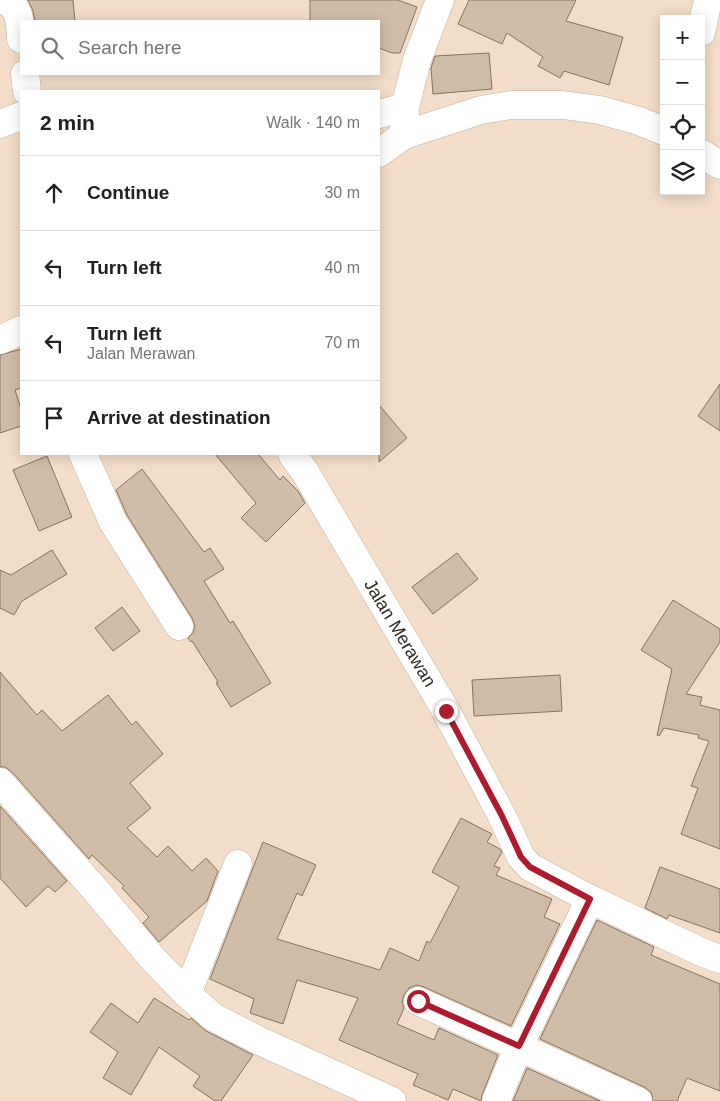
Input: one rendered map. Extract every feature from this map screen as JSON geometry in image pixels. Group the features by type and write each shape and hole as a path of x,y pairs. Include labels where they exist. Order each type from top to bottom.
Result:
{"street":[{"path":"4,0 11,4 18,12 20,30"},
{"path":"404,135 405,107 417,60 440,0"},
{"path":"705,15 708,0"},
{"path":"25,75 27,90"},
{"path":"380,152 404,135 481,110 511,105 563,105 600,110 639,120 660,129"},
{"path":"380,114 405,107"},
{"path":"0,124 20,116"},
{"path":"705,156 720,165"},
{"path":"0,340 20,330"},
{"path":"83,455 113,522 180,626"},
{"name":"Jalan Merawan","path":"293,455 305,472 446,711 502,816 521,857 530,867 590,899 701,952 720,958"},
{"path":"0,782 93,887 153,959 187,994 213,1017 238,1031 392,1101"},
{"path":"187,994 238,864"},
{"path":"496,1101 519,1046 590,899"},
{"path":"418,1001 638,1101"}],"building":[{"path":"28,0 73,0 75,20 35,20"},
{"path":"310,0 398,0 417,7 400,53 392,53 380,48 380,20 310,20"},
{"path":"469,0 576,0 566,21 623,37 609,85 564,71 560,78 538,66 543,57 507,33 502,44 458,24"},
{"path":"489,53 492,89 433,94 431,68 435,56"},
{"path":"20,349 20,388 15,390 20,406 20,426 0,433 0,355"},
{"path":"720,384 720,431 698,416"},
{"path":"380,406 407,438 379,462 380,455"},
{"path":"216,455 259,455 280,480 283,476 298,491 305,503 266,542 241,518 256,503"},
{"path":"47,456 72,517 39,531 13,470"},
{"path":"142,469 204,552 210,548 224,569 204,581 230,623 233,621 271,683 231,707 216,683 218,682 192,641 188,638 193,633 195,626 192,618 127,515 116,490"},
{"path":"52,550 67,574 22,601 14,615 0,608 0,570 11,575"},
{"path":"457,553 478,579 433,614 412,587"},
{"path":"673,600 720,629 720,642 686,694 702,697 700,705 720,710 720,849 681,834 698,788 691,786 709,741 698,738 699,735 664,728 659,736 657,735 672,669 641,650"},
{"path":"122,607 140,631 113,651 95,628"},
{"path":"0,672 37,715 42,710 62,731 108,695 132,725 136,721 163,754 130,783 151,808 127,828 157,857 168,846 192,871 206,858 218,871 207,901 159,942 143,923 149,917 122,888 124,886 92,855 89,859 12,772 5,767 0,767"},
{"path":"560,675 562,711 474,716 472,680"},
{"path":"0,806 67,881 55,892 48,886 26,907 0,878"},
{"path":"461,818 492,834 487,842 502,852 494,866 500,868 496,875 552,899 544,917 560,924 511,1026 424,987 417,985 409,988 404,995 402,1002 404,1008 397,1024 434,1040 439,1028 498,1055 481,1101 453,1089 448,1100 413,1085 418,1074 339,1040 358,998 297,980 283,1024 250,1013 254,999 210,979 263,842 316,865 302,896 297,893 277,939 380,970 390,948 419,961 427,941 430,943 459,887 432,872"},
{"path":"660,867 720,889 720,933 669,915 667,919 645,908"},
{"path":"597,920 654,947 651,955 720,984 720,1091 687,1078 677,1101 653,1101 651,1092 644,1087 540,1039"},
{"path":"154,998 189,1020 191,1018 206,1031 253,1055 221,1101 215,1101 193,1086 200,1076 159,1047 131,1095 103,1078 118,1052 90,1032 111,1003 138,1023"},
{"path":"527,1068 600,1101 513,1101"}],"route":[{"path":"418,1001 519,1046 590,899 530,867 521,857 502,816 446,711"}]}
